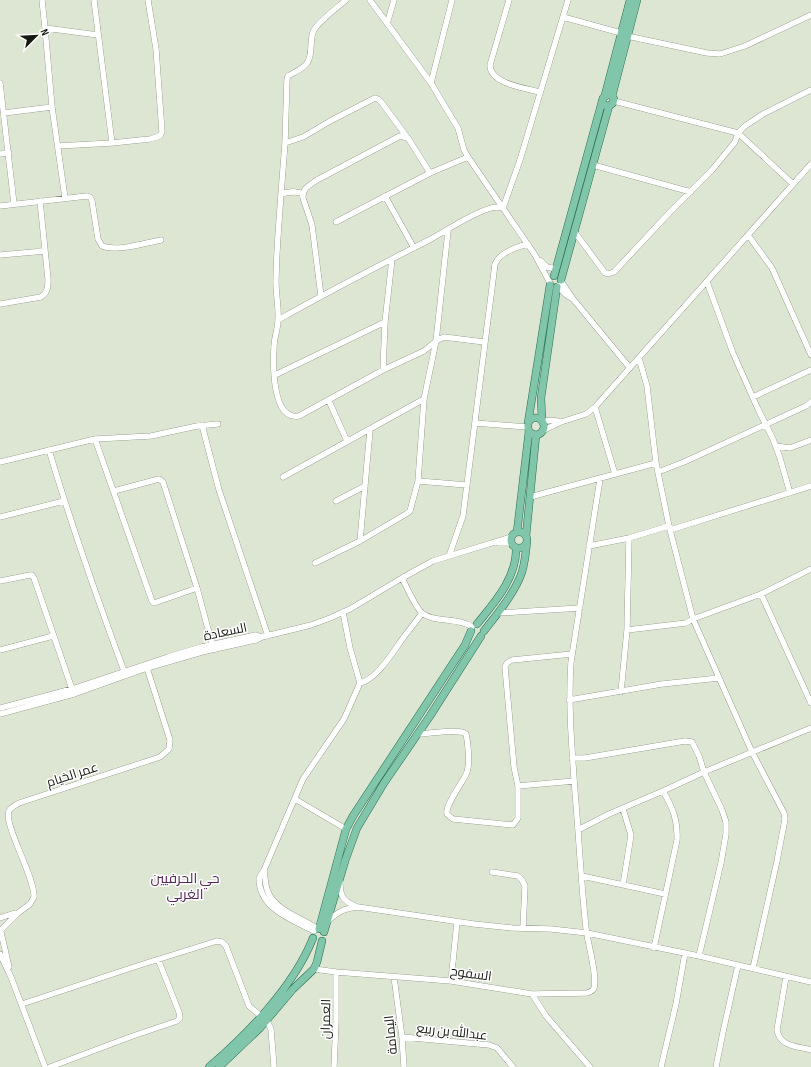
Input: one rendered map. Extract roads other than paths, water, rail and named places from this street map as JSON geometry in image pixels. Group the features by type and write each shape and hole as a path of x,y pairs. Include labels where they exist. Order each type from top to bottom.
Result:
{"main road":[{"path":"528,427 531,434 536,435 542,433 544,430 541,398 556,281 574,231 593,165 624,34 630,0"},
{"path":"624,34 637,0"},
{"path":"219,1067 267,1021 293,989 314,969 322,941 316,941 318,932 346,829 465,645 473,627 500,593 512,572 517,556 513,543 517,532 528,427 556,281 608,100"},
{"path":"528,427 534,418 543,421"},
{"path":"209,1067 245,1035 286,986 318,932 329,920 345,861 357,828 384,783 498,613 522,573 536,435"},
{"path":"517,532 522,533 526,539"},
{"path":"513,543 522,548 526,539"},
{"path":"473,627 482,626 483,634"},
{"path":"473,627 474,636 478,637 483,634"},
{"path":"304,957 312,955 317,962"},
{"path":"304,957 306,967 314,969"}],"street":[{"path":"42,0 52,107 65,198"},
{"path":"94,0 112,143"},
{"path":"58,146 112,143 150,139 160,136 162,132 156,49 148,0"},
{"path":"346,0 315,28 311,36 312,46 309,62 305,67 288,76 276,283 278,320 274,346 275,387 279,401 289,415 294,417 299,416 383,370 424,351 436,341 444,337 484,342"},
{"path":"370,0 431,83 458,128 464,150 468,157 535,255 556,281"},
{"path":"387,24 394,0"},
{"path":"431,83 452,0"},
{"path":"509,0 490,65 491,73 499,81 540,92"},
{"path":"503,208 520,160 568,0"},
{"path":"563,17 624,34 707,53 720,54 745,46 811,15"},
{"path":"45,28 98,35"},
{"path":"0,83 14,204"},
{"path":"574,231 604,273 614,272 712,170 735,142 738,133 745,126 763,114 811,90"},
{"path":"285,143 303,137 332,120 376,98 382,103 408,138 430,173"},
{"path":"608,100 738,133 793,184"},
{"path":"4,113 52,107"},
{"path":"321,296 312,225 303,194 306,187 400,136 408,138"},
{"path":"0,154 9,153"},
{"path":"336,222 430,173 468,157"},
{"path":"544,430 561,422 586,414 595,407 811,164"},
{"path":"593,165 691,192"},
{"path":"281,194 291,192 300,192 303,194"},
{"path":"385,196 414,248"},
{"path":"0,206 65,198 90,197 92,201 98,239 102,246 113,248 126,247 161,240"},
{"path":"0,304 36,299 42,297 48,290 40,201"},
{"path":"278,320 448,230 475,214 489,208 503,208"},
{"path":"315,563 360,540 410,511 418,482 424,399 436,341 448,230"},
{"path":"748,235 772,268 811,356"},
{"path":"449,556 463,516 495,264 497,259 502,255 528,244"},
{"path":"0,255 45,251"},
{"path":"535,255 547,267 564,294 573,299 630,368"},
{"path":"383,370 385,322 392,259"},
{"path":"707,282 733,353 776,446 790,493"},
{"path":"275,375 385,322"},
{"path":"639,358 647,386 656,463 669,528 693,619 752,752 781,807 785,819 753,968"},
{"path":"753,397 811,370"},
{"path":"283,477 424,399"},
{"path":"329,400 347,441"},
{"path":"658,472 684,462 806,406 811,402"},
{"path":"595,407 615,474"},
{"path":"543,421 555,420 561,422"},
{"path":"475,423 528,427"},
{"path":"0,462 94,439 151,436 202,425 218,424"},
{"path":"202,425 219,490 265,636 311,625 343,612 434,561 496,542 513,543"},
{"path":"360,540 368,470 370,430"},
{"path":"94,439 154,603 197,588"},
{"path":"776,446 790,448 811,440"},
{"path":"49,450 64,501 124,671"},
{"path":"530,497 656,463"},
{"path":"114,491 161,479 163,482 197,588 212,644"},
{"path":"587,933 572,758 569,681 600,479"},
{"path":"418,482 467,485"},
{"path":"336,501 365,486"},
{"path":"589,546 669,528 811,486"},
{"path":"0,517 64,501"},
{"path":"621,692 627,630 629,538"},
{"path":"627,630 686,622 761,594 811,569"},
{"path":"0,580 32,575 37,584 53,636 73,692"},
{"path":"402,578 422,614 430,617 466,623 473,627"},
{"path":"761,594 811,703"},
{"path":"498,613 580,608"},
{"path":"318,932 272,900 266,886 264,870 308,769 344,719 360,683 350,648 343,612"},
{"path":"360,683 366,681 376,672 422,614"},
{"name":"السعادة","path":"0,708 73,692 124,671 168,656 212,644 256,635 265,636"},
{"path":"0,650 53,636"},
{"name":"السعادة","path":"0,714 147,668 214,649 256,640 265,636"},
{"path":"418,734 457,732 466,734 468,766 464,778 447,808 447,814 453,819 513,825 518,818 518,786 514,767 505,668 507,663 512,660 572,654"},
{"name":"عمر الخيام","path":"1,931 18,913 30,904 34,897 29,874 10,825 8,814 10,810 19,803 160,757 169,750 170,740 147,668"},
{"path":"570,700 684,681 719,678"},
{"path":"578,830 609,814 663,792 704,772 811,728"},
{"path":"572,758 585,758 685,741 692,742 696,748 704,772 724,816 726,834 721,863 699,956"},
{"path":"518,786 574,782"},
{"path":"654,948 678,831 675,815 663,792"},
{"path":"295,799 346,829"},
{"path":"622,884 631,835 623,809"},
{"path":"492,872 518,876 522,880 525,886 523,928"},
{"path":"582,876 665,894"},
{"path":"340,880 340,892 342,897 358,907 492,926 551,929 587,933 654,948 699,956 811,982"},
{"path":"329,920 342,910 358,907"},
{"name":"عمر الخيام","path":"0,918 18,913"},
{"path":"0,922 11,977"},
{"path":"451,981 457,922"},
{"name":"السفوح","path":"314,969 451,981 532,994 587,993 592,991 594,987 594,977 587,933"},
{"path":"22,1004 158,959 217,941 222,942 226,946 249,1006 267,1021 272,1033 274,1067"},
{"path":"660,1067 676,1004 685,953"},
{"path":"0,954 22,1004 45,1067"},
{"path":"50,1067 177,1021 180,1018 158,959"},
{"path":"716,1067 738,965"},
{"name":"العمران","path":"334,1067 336,972"},
{"name":"اليمامة","path":"394,976 402,1037 404,1067"},
{"path":"786,977 777,1030 778,1037 786,1044 811,1050"},
{"path":"532,994 546,1016 590,1067"},
{"name":"عبدالله بن ربيع","path":"402,1037 494,1046 513,1067"}],"district":[{"name":"حي الحرفيين الغربي","path":"185,886"}]}
